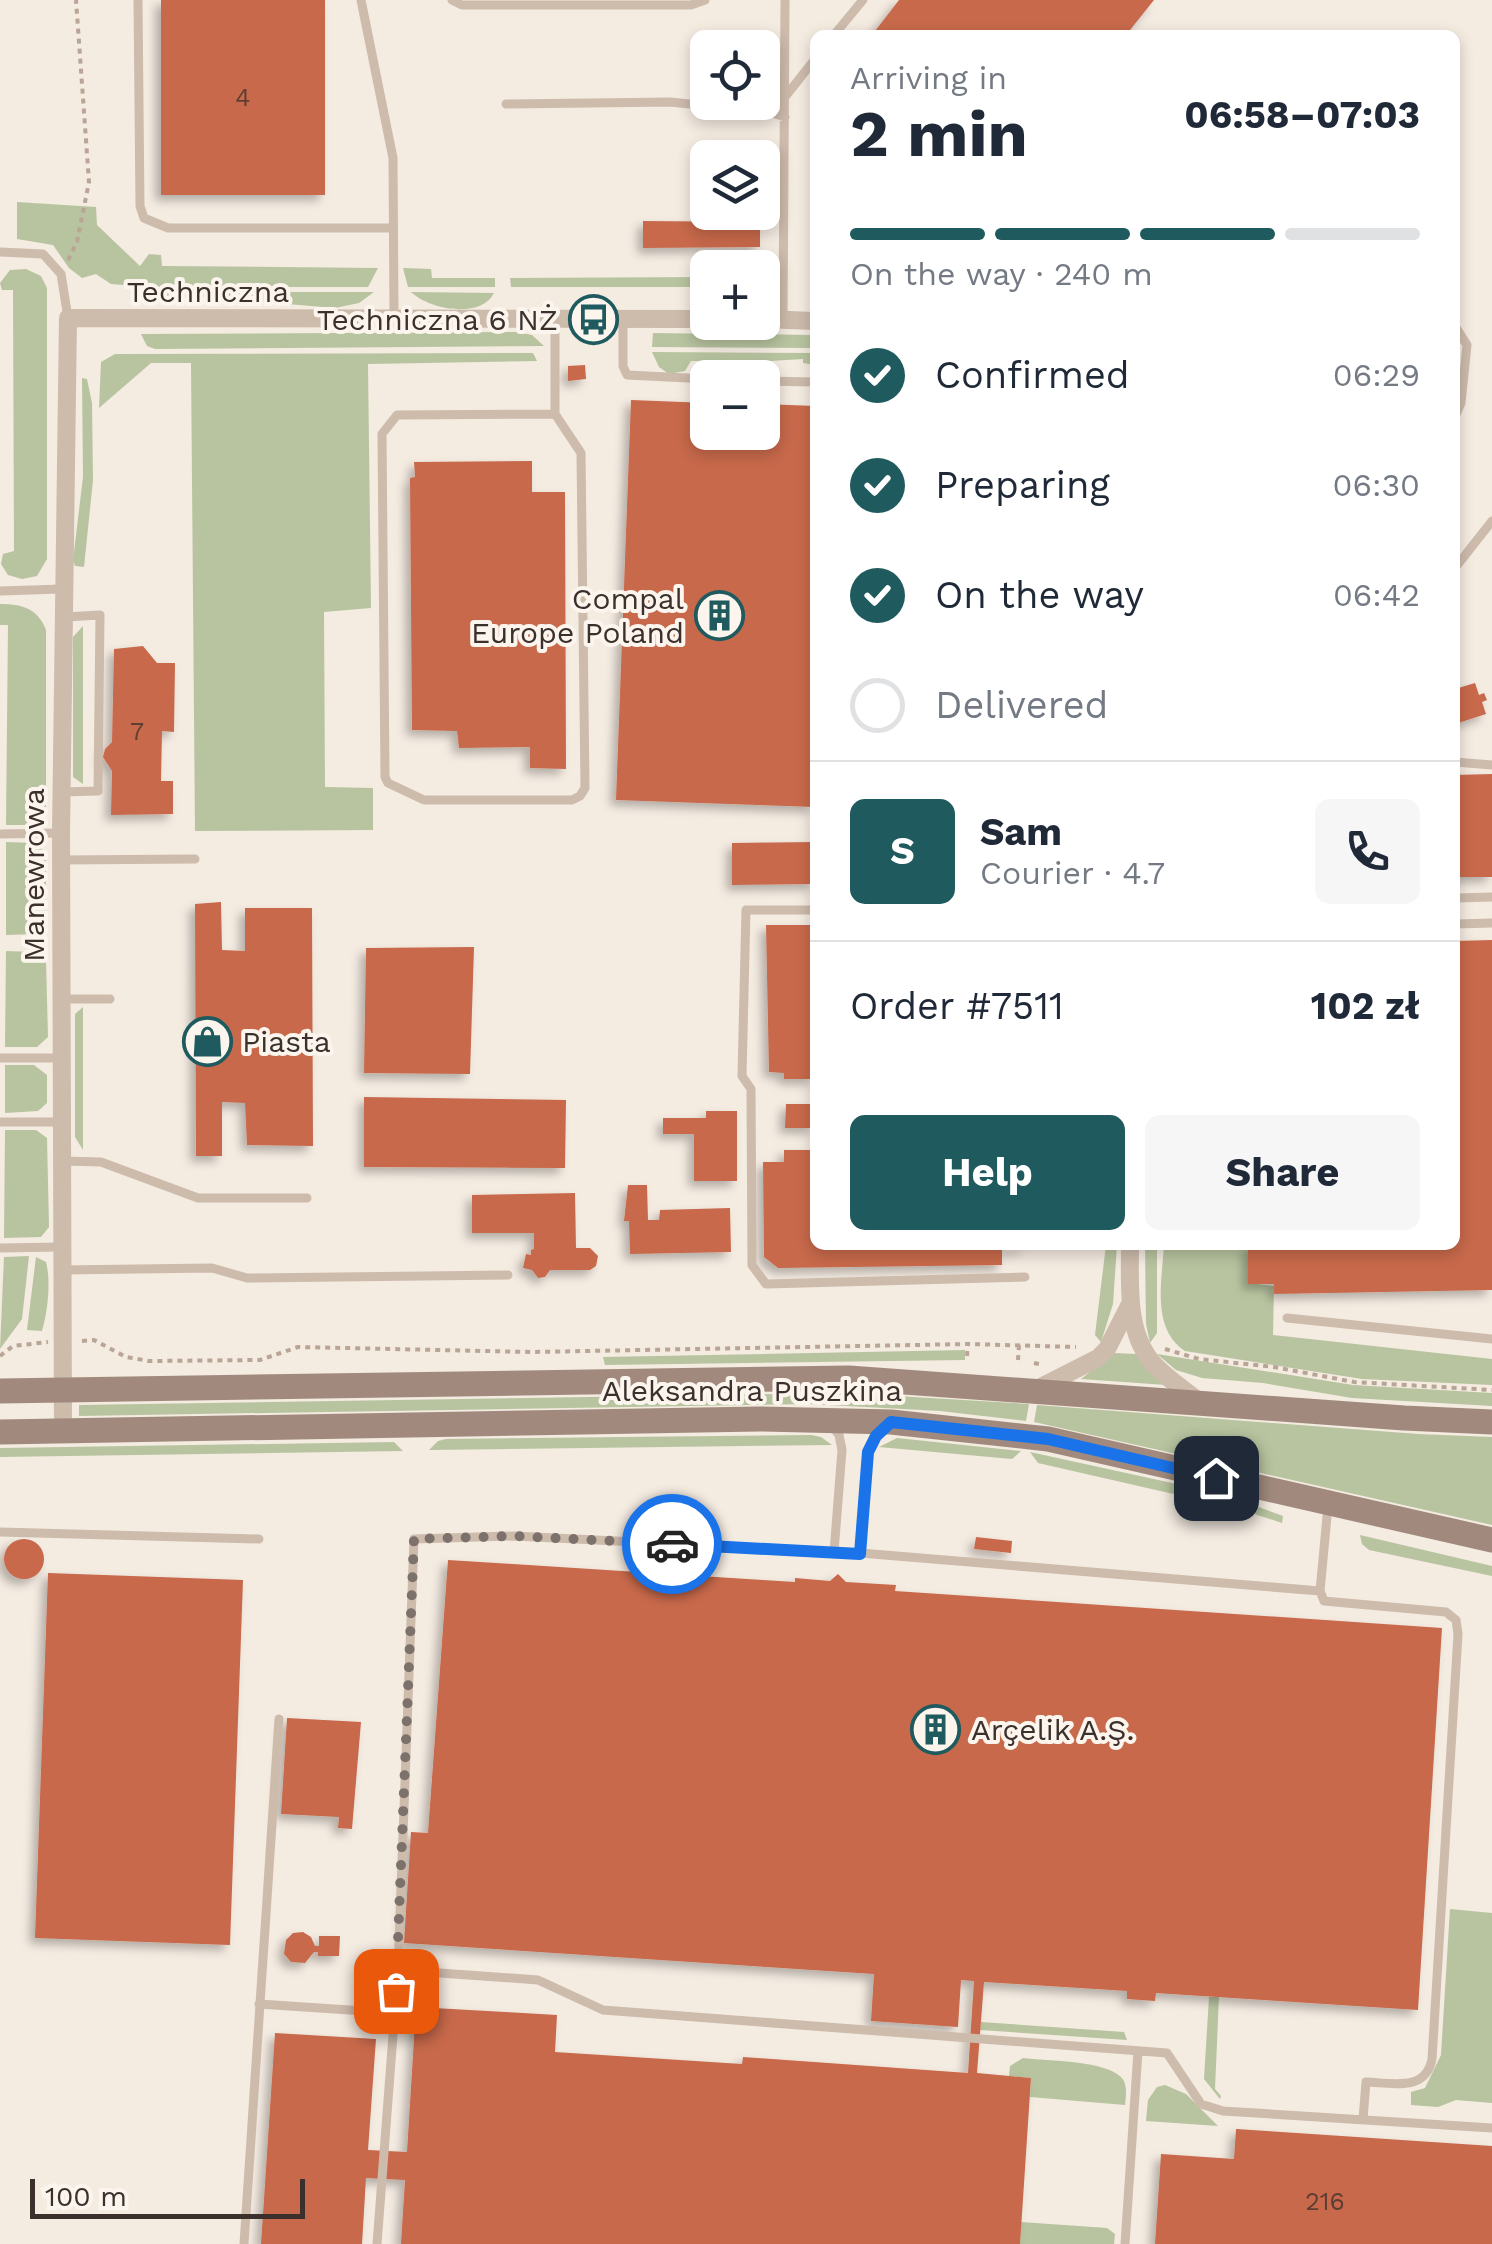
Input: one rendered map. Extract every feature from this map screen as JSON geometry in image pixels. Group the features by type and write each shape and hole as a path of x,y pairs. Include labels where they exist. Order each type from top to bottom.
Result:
{"main road":[{"name":"Aleksandra Puszkina","path":"0,1391 849,1378 1492,1422"},
{"name":"Aleksandra Puszkina","path":"0,1432 891,1422 1048,1439 1492,1540"}],"street":[{"name":"Techniczna","path":"68,318 690,319"},
{"name":"Manewrowa","path":"63,1431 60,833 68,318"},
{"path":"780,318 810,321"},
{"path":"1130,1250 1130,1304 1143,1348 1153,1364 1201,1403"},
{"path":"1034,1390 1082,1368 1107,1348 1130,1304"}],"lane":[{"path":"138,0 140,206 144,218 168,228 392,228"},
{"path":"362,0 393,158 394,320"},
{"path":"452,0 462,5 691,5 705,0"},
{"path":"783,318 785,0"},
{"path":"838,30 863,0"},
{"path":"784,96 810,65"},
{"path":"506,104 670,102 769,112 784,117"},
{"path":"0,252 44,254 61,274 68,318"},
{"path":"555,414 397,415 382,434 384,777 424,800 572,800 585,788 580,453 555,414 556,320"},
{"path":"624,320 623,366 627,375 690,378"},
{"path":"1460,334 1467,345 1460,403"},
{"path":"780,381 810,382"},
{"path":"1460,562 1492,520"},
{"path":"0,591 62,590"},
{"path":"61,792 98,792 100,616 62,617"},
{"path":"1460,762 1492,764"},
{"path":"0,834 60,833"},
{"path":"61,860 195,859"},
{"path":"1460,898 1492,897"},
{"path":"810,910 746,910 742,1076 751,1090 752,1265 766,1284 1025,1278"},
{"path":"1460,924 1492,923"},
{"path":"61,999 110,999"},
{"path":"0,1058 62,1058"},
{"path":"0,1122 62,1122"},
{"path":"62,1161 100,1162 198,1198 307,1198"},
{"path":"0,1248 62,1247"},
{"path":"62,1270 212,1268 248,1278 508,1274"},
{"path":"1286,1318 1492,1339"},
{"path":"825,1420 838,1434 842,1450 834,1552"},
{"path":"860,1554 868,1452 876,1436 891,1422"},
{"path":"1328,1503 1320,1591 1324,1600 1446,1612 1456,1620 1458,1634 1430,2072 1424,2080 1413,2083 1366,2082 1363,2118"},
{"path":"0,1532 260,1539"},
{"path":"377,2244 398,1970 414,1539 514,1536 834,1552 1320,1591"},
{"path":"244,2244 279,1719"},
{"path":"398,1970 538,1980 603,2010 1167,2052 1201,2104 1212,2107 1492,2128"},
{"path":"260,2004 395,2013"},
{"path":"1125,2244 1138,2050"}],"path":[{"path":"61,274 77,242 89,182 76,0"},
{"path":"0,1356 13,1346 94,1340 126,1356 149,1361 260,1360 298,1347 532,1352 968,1344 1107,1348"},
{"path":"967,1356 968,1344"},
{"path":"1018,1360 1019,1345"},
{"path":"1143,1348 1166,1349 1200,1360 1274,1367 1381,1385 1492,1390"}],"green space":[{"path":"17,202 96,207 97,225 140,266 149,254 161,255 162,266 378,268 368,287 111,284 96,274 82,278 69,268 53,245 17,239"},
{"path":"403,268 431,269 432,278 495,278 495,287 408,287"},
{"path":"26,269 41,276 47,288 47,559 37,576 22,579 8,575 1,564 3,554 14,551 13,290 2,290 0,283 10,270"},
{"path":"690,277 690,287 511,287 510,278"},
{"path":"148,292 374,292 359,303 335,308 201,297 141,298"},
{"path":"411,292 494,293 478,306 455,309 430,303"},
{"path":"653,333 690,333 690,340 780,340 780,335 810,335 810,348 652,347"},
{"path":"141,334 532,335 544,346 155,349 147,346"},
{"path":"652,352 810,353 810,364 803,363 803,359 690,360 685,371 669,374 659,367"},
{"path":"533,353 537,361 368,364 371,608 324,612 325,787 373,788 373,830 195,831 191,363 151,363 99,408 101,362 115,354"},
{"path":"82,378 87,379 92,403 93,480 84,567 75,566 73,560 83,477"},
{"path":"0,604 28,609 46,630 46,815 32,825 6,825 8,625 0,625"},
{"path":"83,626 83,784 73,777 73,637"},
{"path":"6,842 35,843 46,853 46,925 35,934 6,935"},
{"path":"6,951 34,952 46,961 48,1037 37,1047 5,1047"},
{"path":"83,1007 83,1150 75,1137 75,1014"},
{"path":"5,1065 34,1065 47,1075 47,1103 38,1111 5,1113"},
{"path":"5,1130 36,1130 47,1138 49,1227 41,1237 4,1238"},
{"path":"1105,1250 1117,1250 1113,1304 1101,1342 1095,1335"},
{"path":"1145,1250 1157,1250 1157,1333 1150,1343"},
{"path":"1164,1250 1248,1250 1248,1283 1274,1286 1273,1335 1492,1359 1492,1385 1362,1379 1185,1351 1167,1330 1161,1288"},
{"path":"29,1256 22,1319 0,1349 4,1257"},
{"path":"36,1257 46,1262 48,1278 42,1331 27,1330"},
{"path":"965,1350 965,1360 605,1365 603,1357"},
{"path":"1114,1353 1136,1354 1166,1385 1081,1379"},
{"path":"1157,1354 1353,1385 1492,1393 1492,1406 1352,1398 1263,1383 1202,1378 1176,1370"},
{"path":"847,1393 1029,1404 1026,1421 940,1411 810,1404 79,1416 79,1405"},
{"path":"1037,1405 1492,1437 1492,1525 1034,1422"},
{"path":"811,1435 832,1445 429,1450 446,1439"},
{"path":"897,1438 1021,1451 1012,1459 879,1447"},
{"path":"394,1442 403,1451 0,1457 0,1448"},
{"path":"1030,1452 1227,1495 1283,1516 1282,1523 1239,1509 1038,1463"},
{"path":"1360,1535 1492,1566 1492,1576 1369,1550"},
{"path":"1450,1909 1492,1913 1492,2103 1456,2100 1438,2107 1411,2105 1411,2092 1425,2088 1441,2055"},
{"path":"1209,1997 1219,1997 1215,2089 1220,2099 1204,2079"},
{"path":"981,2022 1124,2032 1127,2040 980,2030"},
{"path":"1023,2058 1107,2069 1124,2081 1125,2105 1030,2097 1031,2078 1009,2076 1010,2066"},
{"path":"1165,2085 1186,2094 1218,2126 1146,2121 1148,2100 1157,2087"},
{"path":"1021,2222 1107,2228 1115,2234 1114,2244 1020,2244"}],"building":[{"path":"161,0 325,0 325,195 161,195"},
{"path":"899,0 1154,0 1130,30 876,30"},
{"path":"643,221 690,221 690,230 760,230 760,247 643,248"},
{"path":"585,365 586,379 568,381 568,366"},
{"name":"Compal Europe Poland","path":"631,400 690,402 690,450 780,450 780,405 810,406 810,807 616,800"},
{"path":"532,461 532,492 565,492 566,769 530,768 530,747 459,748 457,731 412,730 410,478 415,477 414,462"},
{"path":"143,646 157,663 175,663 174,732 162,731 161,781 173,781 173,814 111,815 112,771 103,757 112,742 114,649"},
{"path":"1475,683 1479,695 1484,693 1487,700 1482,702 1486,714 1460,722 1460,688"},
{"path":"1492,774 1492,877 1460,877 1460,775"},
{"path":"810,842 810,884 732,885 732,843"},
{"path":"221,902 222,950 245,951 245,908 312,908 313,1146 247,1145 245,1103 222,1102 222,1156 196,1156 195,904"},
{"path":"766,925 810,925 810,1079 784,1079 784,1073 769,1072"},
{"path":"1492,940 1492,1290 1274,1294 1274,1284 1248,1284 1248,1250 1460,1250 1460,941"},
{"path":"474,947 470,1074 364,1073 366,948"},
{"path":"364,1097 566,1100 565,1168 364,1167"},
{"path":"786,1104 810,1104 810,1128 785,1128"},
{"path":"706,1111 737,1111 737,1181 694,1181 694,1134 663,1134 663,1118 706,1118"},
{"path":"784,1150 810,1150 810,1250 1002,1250 1002,1265 778,1268 764,1257 763,1162 784,1162"},
{"path":"628,1185 647,1185 648,1220 659,1220 660,1210 730,1208 731,1252 630,1254 629,1221 624,1221"},
{"path":"575,1193 576,1248 590,1248 598,1256 596,1266 590,1270 550,1270 545,1277 538,1278 532,1270 523,1268 526,1254 531,1255 534,1249 534,1233 472,1233 472,1195"},
{"path":"976,1537 1012,1541 1011,1553 974,1549"},
{"path":"24,1539 38,1545 44,1559 38,1573 24,1579 10,1573 4,1559 10,1545"},
{"name":"Arçelik A.Ş.","path":"448,1560 795,1582 795,1578 830,1581 838,1574 846,1582 896,1585 895,1591 1442,1628 1418,2010 1156,1993 1155,2001 1127,1999 1127,1991 984,1982 977,2073 1031,2078 1020,2244 401,2244 405,2180 366,2178 362,2244 261,2244 275,2033 376,2039 368,2150 407,2152 416,2007 557,2015 555,2052 742,2064 743,2057 968,2073 974,1981 961,1980 958,2027 871,2021 874,1974 404,1943 411,1832 428,1833"},
{"path":"48,1573 243,1580 230,1945 35,1938"},
{"path":"287,1718 361,1722 352,1829 338,1828 339,1817 281,1814"},
{"path":"303,1932 315,1946 319,1946 319,1936 340,1936 339,1956 318,1956 314,1952 305,1963 291,1962 284,1954 286,1940 293,1933"},
{"path":"1236,2129 1492,2146 1492,2244 1155,2244 1161,2154 1234,2159"}],"way so far":[{"path":"396,1991 414,1539 514,1536 672,1544"}],"place":[{"name":"Techniczna 6 NŻ","path":"593,320"},
{"name":"Compal Europe Poland","path":"719,616"},
{"name":"Piasta","path":"207,1042"},
{"name":"Arçelik A.Ş.","path":"936,1730"}],"route":[{"path":"672,1544 860,1554 868,1452 876,1436 891,1422 1048,1439 1216,1478"}]}
